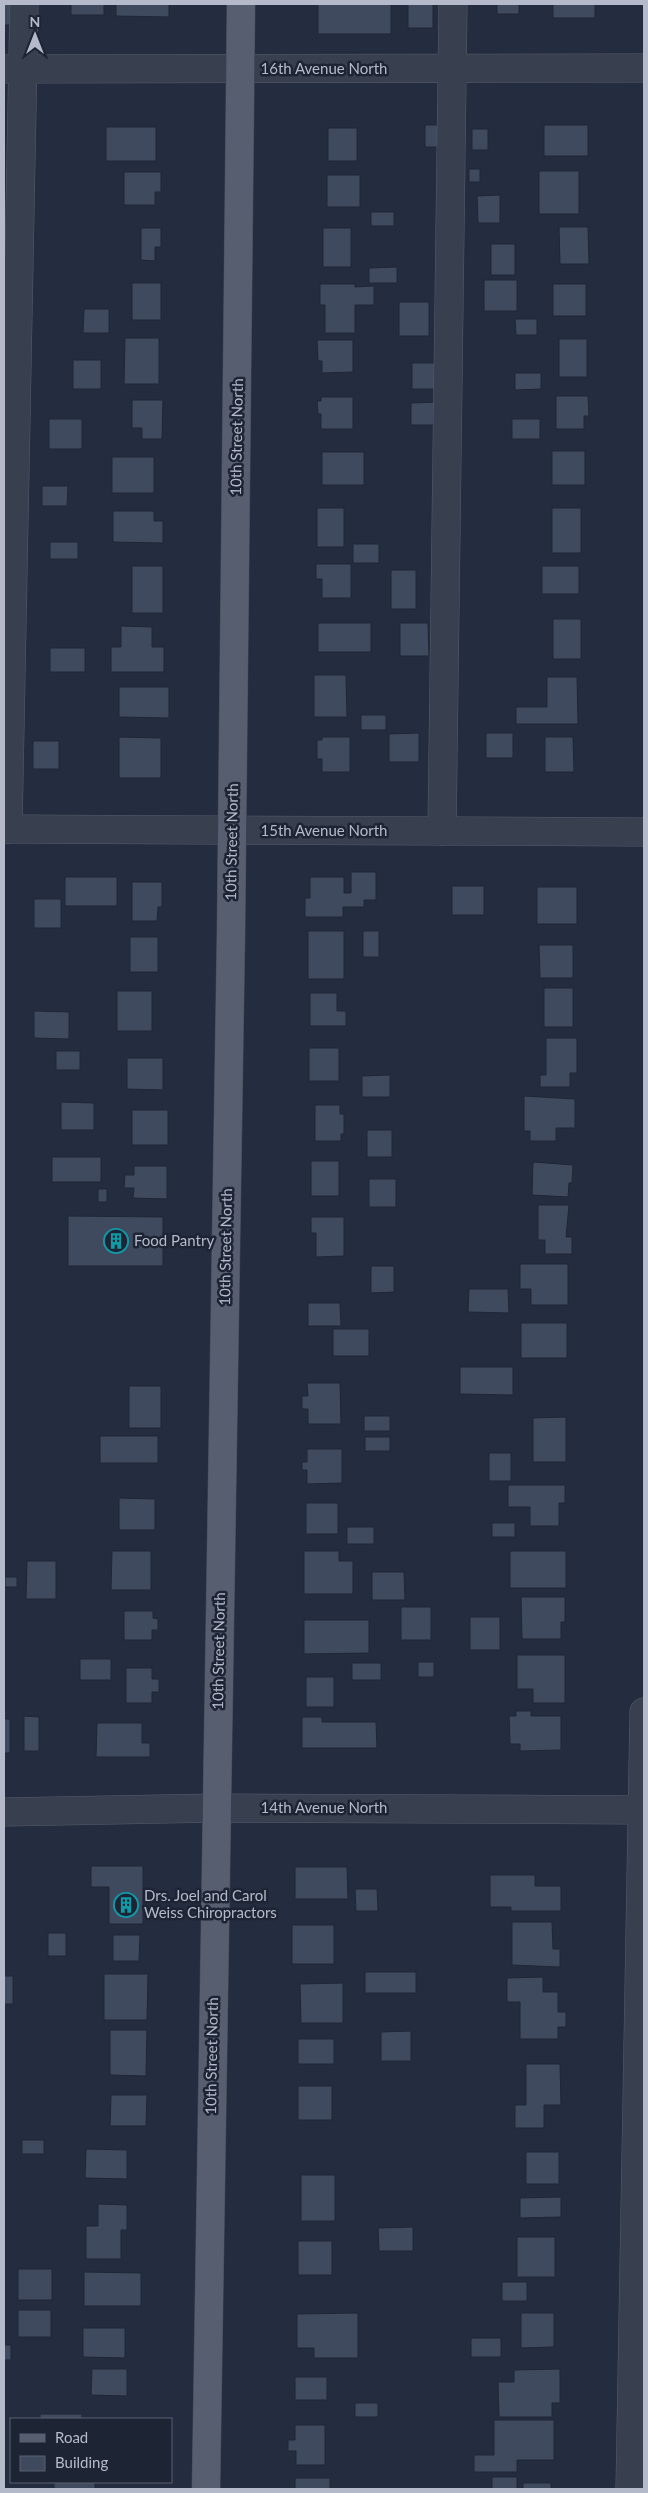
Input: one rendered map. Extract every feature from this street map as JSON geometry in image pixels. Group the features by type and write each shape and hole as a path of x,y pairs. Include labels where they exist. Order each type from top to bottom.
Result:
{"main road":[{"name":"10th Street North","path":"206,2489 232,830 242,4"}],"street":[{"path":"6,829 14,69 24,4"},
{"path":"442,831 452,4"},
{"name":"16th Avenue North","path":"14,69 452,70 644,68"},
{"name":"15th Avenue North","path":"6,829 644,832"},
{"path":"630,2489 644,1810 644,1712"},
{"name":"14th Avenue North","path":"4,1812 217,1808 644,1810"}],"building":[{"path":"4,4 15,4 14,25 4,25"},
{"path":"71,4 104,4 104,15 71,15"},
{"path":"116,4 169,4 169,17 116,16"},
{"path":"318,4 391,4 391,34 318,34"},
{"path":"408,4 433,4 433,28 408,28"},
{"path":"497,4 519,4 519,14 497,14"},
{"path":"553,4 595,4 595,18 553,18"},
{"path":"425,125 439,125 439,147 425,147"},
{"path":"544,125 588,125 588,156 544,156"},
{"path":"106,127 156,127 156,161 106,161"},
{"path":"328,128 357,128 357,161 328,161"},
{"path":"472,129 488,129 488,150 472,150"},
{"path":"469,169 480,169 480,182 469,182"},
{"path":"539,171 579,171 579,214 539,214"},
{"path":"124,172 161,172 161,192 155,192 155,205 124,205"},
{"path":"327,175 360,175 360,207 327,207"},
{"path":"500,195 500,223 478,223 477,196"},
{"path":"371,212 394,212 394,226 371,226"},
{"path":"559,227 588,227 589,264 560,264"},
{"path":"141,228 161,228 161,247 155,247 155,261 141,260"},
{"path":"323,228 351,228 351,267 323,267"},
{"path":"491,244 515,244 515,275 491,275"},
{"path":"397,267 397,283 369,283 369,268"},
{"path":"484,280 517,280 517,311 484,311"},
{"path":"132,283 161,283 161,320 132,320"},
{"path":"320,284 355,284 355,287 374,286 374,305 355,305 355,333 325,333 325,305 320,305"},
{"path":"553,284 586,284 586,316 553,316"},
{"path":"399,302 429,302 429,336 399,336"},
{"path":"84,309 109,309 109,333 83,333"},
{"path":"515,319 537,319 537,335 516,335"},
{"path":"125,338 159,338 159,384 124,384"},
{"path":"559,339 587,339 587,377 559,377"},
{"path":"317,340 353,340 353,372 322,373 322,361 318,361"},
{"path":"73,360 101,360 101,389 73,389"},
{"path":"412,363 439,363 439,389 412,389"},
{"path":"515,373 541,373 541,389 515,390"},
{"path":"556,396 588,396 589,416 584,416 584,429 556,429"},
{"path":"321,397 353,397 353,429 321,429 321,414 318,414 317,401 321,401"},
{"path":"132,400 163,400 162,439 142,439 142,428 132,428"},
{"path":"439,402 439,425 411,425 411,403"},
{"path":"49,419 82,419 82,449 49,449"},
{"path":"512,419 540,419 540,439 512,439"},
{"path":"552,451 585,451 585,485 552,485"},
{"path":"322,452 364,452 364,485 322,485"},
{"path":"112,457 154,457 154,493 112,493"},
{"path":"42,486 68,486 67,506 42,506"},
{"path":"317,508 344,508 344,547 317,547"},
{"path":"552,508 581,508 581,553 552,553"},
{"path":"113,511 154,511 154,521 163,521 163,543 113,542"},
{"path":"50,542 78,542 78,559 50,559"},
{"path":"353,544 379,544 379,563 353,563"},
{"path":"316,564 351,564 351,598 322,598 322,579 316,579"},
{"path":"132,566 163,566 163,613 132,613"},
{"path":"542,566 579,566 579,594 542,594"},
{"path":"391,570 416,570 416,609 391,609"},
{"path":"553,619 581,619 581,659 553,659"},
{"path":"318,623 371,623 371,652 318,652"},
{"path":"400,623 428,623 429,656 400,656"},
{"path":"121,626 152,627 152,647 164,647 164,672 111,672 111,647 121,647"},
{"path":"50,648 85,648 85,672 50,672"},
{"path":"314,675 346,675 347,717 314,717"},
{"path":"547,677 577,677 578,724 516,724 516,707 547,707"},
{"path":"119,687 169,687 169,718 119,717"},
{"path":"361,715 386,715 386,730 361,730"},
{"path":"419,733 419,762 389,762 389,734"},
{"path":"486,733 513,733 513,758 486,758"},
{"path":"119,737 161,738 161,778 119,778"},
{"path":"322,737 350,737 350,772 322,772 322,759 317,759 317,740 322,740"},
{"path":"545,737 573,737 574,772 545,772"},
{"path":"33,741 59,741 59,769 33,769"},
{"path":"351,872 376,872 376,900 364,900 364,907 343,907 343,917 305,917 305,898 310,898 310,877 344,877 344,893 351,893"},
{"path":"65,877 117,877 117,906 65,906"},
{"path":"132,882 162,882 162,907 158,907 157,921 132,921"},
{"path":"452,886 484,886 484,915 452,915"},
{"path":"537,887 577,887 577,924 537,924"},
{"path":"34,899 61,899 61,928 34,928"},
{"path":"308,931 344,931 344,979 308,979"},
{"path":"363,931 379,931 379,957 363,957"},
{"path":"130,937 158,937 158,972 130,972"},
{"path":"539,945 573,945 573,978 540,978"},
{"path":"544,988 573,988 573,1027 544,1027"},
{"path":"117,991 152,991 152,1031 117,1031"},
{"path":"310,993 337,993 337,1011 346,1011 346,1026 310,1026"},
{"path":"34,1011 69,1012 69,1039 34,1038"},
{"path":"546,1038 577,1038 577,1073 570,1073 570,1087 540,1087 540,1075 546,1075"},
{"path":"309,1048 339,1048 339,1081 309,1081"},
{"path":"56,1051 80,1051 80,1070 56,1070"},
{"path":"127,1058 163,1058 163,1090 127,1089"},
{"path":"390,1075 390,1097 362,1097 362,1076"},
{"path":"524,1096 575,1099 575,1128 556,1128 556,1141 530,1141 530,1131 524,1131"},
{"path":"61,1102 94,1103 94,1130 61,1130"},
{"path":"315,1105 340,1105 340,1114 344,1114 344,1134 341,1134 341,1141 315,1141"},
{"path":"132,1110 168,1110 168,1145 132,1145"},
{"path":"367,1130 392,1130 392,1157 367,1157"},
{"path":"52,1157 101,1157 101,1182 52,1182"},
{"path":"311,1161 339,1161 339,1196 311,1196"},
{"path":"533,1162 573,1165 572,1183 569,1183 568,1197 532,1195"},
{"path":"134,1166 167,1166 167,1199 133,1198 134,1188 124,1188 125,1175 134,1175"},
{"path":"369,1179 396,1179 396,1207 369,1207"},
{"path":"98,1189 107,1189 107,1202 98,1202"},
{"path":"538,1205 569,1205 566,1237 572,1237 572,1254 545,1254 545,1240 538,1240"},
{"name":"Food Pantry","path":"68,1216 163,1217 163,1266 68,1266"},
{"path":"311,1217 344,1217 344,1256 316,1257 316,1233 311,1233"},
{"path":"520,1264 568,1264 568,1305 531,1305 531,1289 520,1289"},
{"path":"371,1266 394,1266 394,1292 371,1293"},
{"path":"469,1289 508,1289 509,1313 468,1312"},
{"path":"308,1303 340,1303 341,1326 308,1326"},
{"path":"521,1323 567,1323 567,1358 521,1358"},
{"path":"333,1329 369,1329 369,1356 333,1356"},
{"path":"460,1367 513,1367 513,1395 460,1394"},
{"path":"307,1383 340,1383 341,1424 308,1424 308,1409 302,1409 302,1396 308,1396"},
{"path":"129,1386 161,1386 161,1428 129,1428"},
{"path":"364,1416 390,1416 390,1431 364,1431"},
{"path":"566,1417 566,1462 533,1462 533,1418"},
{"path":"100,1436 158,1436 158,1463 100,1463"},
{"path":"365,1437 390,1437 390,1451 365,1451"},
{"path":"307,1449 342,1449 342,1483 307,1484 307,1470 302,1470 302,1462 307,1462"},
{"path":"489,1453 511,1453 511,1481 489,1481"},
{"path":"508,1485 565,1485 565,1503 559,1503 559,1526 530,1526 530,1507 508,1507"},
{"path":"119,1498 155,1499 155,1530 119,1530"},
{"path":"306,1503 338,1503 338,1534 306,1534"},
{"path":"492,1523 515,1523 515,1537 492,1537"},
{"path":"347,1527 374,1527 374,1544 347,1544"},
{"path":"112,1551 151,1551 151,1590 111,1590"},
{"path":"304,1551 339,1551 339,1561 353,1561 353,1594 304,1594"},
{"path":"510,1551 566,1551 566,1588 510,1588"},
{"path":"27,1561 56,1561 56,1599 26,1599"},
{"path":"372,1572 404,1572 405,1600 372,1600"},
{"path":"5,1577 17,1577 17,1587 5,1587"},
{"path":"521,1597 565,1597 565,1622 561,1622 561,1639 522,1639"},
{"path":"401,1607 431,1607 431,1640 401,1640"},
{"path":"124,1611 153,1611 153,1618 158,1619 158,1630 152,1630 152,1640 124,1640"},
{"path":"470,1617 500,1617 500,1650 470,1650"},
{"path":"304,1620 369,1620 369,1653 304,1654"},
{"path":"517,1655 565,1655 565,1703 533,1703 533,1689 517,1689"},
{"path":"80,1659 111,1659 111,1680 80,1680"},
{"path":"418,1662 434,1662 434,1677 418,1677"},
{"path":"352,1663 381,1663 381,1680 352,1680"},
{"path":"126,1668 152,1668 152,1679 159,1679 159,1692 152,1692 152,1703 126,1703"},
{"path":"306,1677 334,1677 334,1707 306,1707"},
{"path":"516,1711 531,1711 531,1716 561,1716 561,1750 520,1751 520,1744 510,1744 509,1716 516,1716"},
{"path":"24,1716 39,1717 39,1751 24,1751"},
{"path":"302,1717 322,1717 322,1722 376,1722 377,1748 302,1748"},
{"path":"4,1719 10,1719 10,1753 4,1753"},
{"path":"97,1723 142,1723 142,1743 150,1743 150,1757 96,1757"},
{"name":"Drs. Joel and Carol Weiss Chiropractors","path":"91,1866 143,1866 143,1924 109,1924 109,1887 91,1887"},
{"path":"295,1867 347,1867 348,1899 295,1899"},
{"path":"490,1875 535,1875 535,1886 561,1886 561,1911 511,1911 511,1907 490,1907"},
{"path":"355,1889 377,1889 378,1911 356,1911"},
{"path":"512,1922 552,1922 553,1949 560,1949 560,1967 512,1965"},
{"path":"292,1925 334,1925 334,1964 292,1964"},
{"path":"48,1933 66,1933 66,1956 48,1956"},
{"path":"113,1935 140,1935 139,1961 113,1961"},
{"path":"365,1972 416,1972 416,1993 365,1993"},
{"path":"104,1974 148,1974 147,2020 104,2020"},
{"path":"4,1976 13,1976 13,2004 4,2004"},
{"path":"543,1977 543,1992 558,1992 558,2012 566,2012 566,2027 558,2027 558,2039 520,2039 520,2002 507,2002 507,1978"},
{"path":"343,1983 343,2023 301,2023 300,1984"},
{"path":"110,2030 147,2030 146,2076 110,2075"},
{"path":"411,2031 411,2061 381,2061 381,2032"},
{"path":"298,2039 334,2039 334,2064 298,2064"},
{"path":"526,2064 560,2064 561,2105 544,2105 544,2128 515,2128 515,2105 526,2105"},
{"path":"298,2086 332,2086 332,2120 298,2120"},
{"path":"111,2095 147,2095 146,2126 110,2126"},
{"path":"22,2140 44,2140 44,2154 22,2154"},
{"path":"86,2149 127,2150 127,2179 85,2178"},
{"path":"526,2152 559,2152 559,2184 526,2184"},
{"path":"301,2175 335,2175 335,2221 301,2221"},
{"path":"561,2197 561,2217 520,2218 520,2198"},
{"path":"98,2204 127,2205 127,2230 121,2230 121,2259 86,2259 86,2226 98,2226"},
{"path":"413,2227 413,2251 379,2251 378,2228"},
{"path":"517,2237 555,2237 555,2277 517,2277"},
{"path":"298,2241 332,2241 332,2275 298,2275"},
{"path":"18,2269 52,2269 52,2300 18,2300"},
{"path":"84,2272 141,2273 141,2306 84,2306"},
{"path":"502,2282 527,2282 527,2301 502,2301"},
{"path":"18,2310 51,2310 51,2337 18,2337"},
{"path":"358,2313 358,2358 314,2358 314,2348 297,2348 297,2314"},
{"path":"521,2313 554,2313 554,2347 521,2348"},
{"path":"83,2328 125,2328 125,2358 83,2357"},
{"path":"471,2338 501,2338 501,2357 471,2357"},
{"path":"4,2345 11,2345 11,2360 4,2360"},
{"path":"92,2369 127,2369 127,2396 91,2395"},
{"path":"560,2369 560,2403 552,2403 552,2417 499,2417 498,2382 514,2382 514,2370"},
{"path":"295,2377 327,2377 327,2400 295,2400"},
{"path":"355,2403 378,2403 378,2417 355,2417"},
{"path":"40,2414 82,2414 82,2418 40,2418"},
{"path":"494,2420 554,2420 554,2460 517,2460 517,2472 474,2472 474,2455 494,2455"},
{"path":"295,2425 325,2425 325,2465 296,2465 296,2451 288,2451 288,2440 295,2440"},
{"path":"492,2477 517,2477 517,2489 492,2489"},
{"path":"295,2478 330,2478 330,2489 295,2489"},
{"path":"54,2483 95,2483 95,2489 54,2489"},
{"path":"523,2483 551,2483 551,2489 523,2489"}],"place":[{"name":"Food Pantry","path":"116,1241"},
{"name":"Drs. Joel and Carol Weiss Chiropractors","path":"126,1905"}]}
